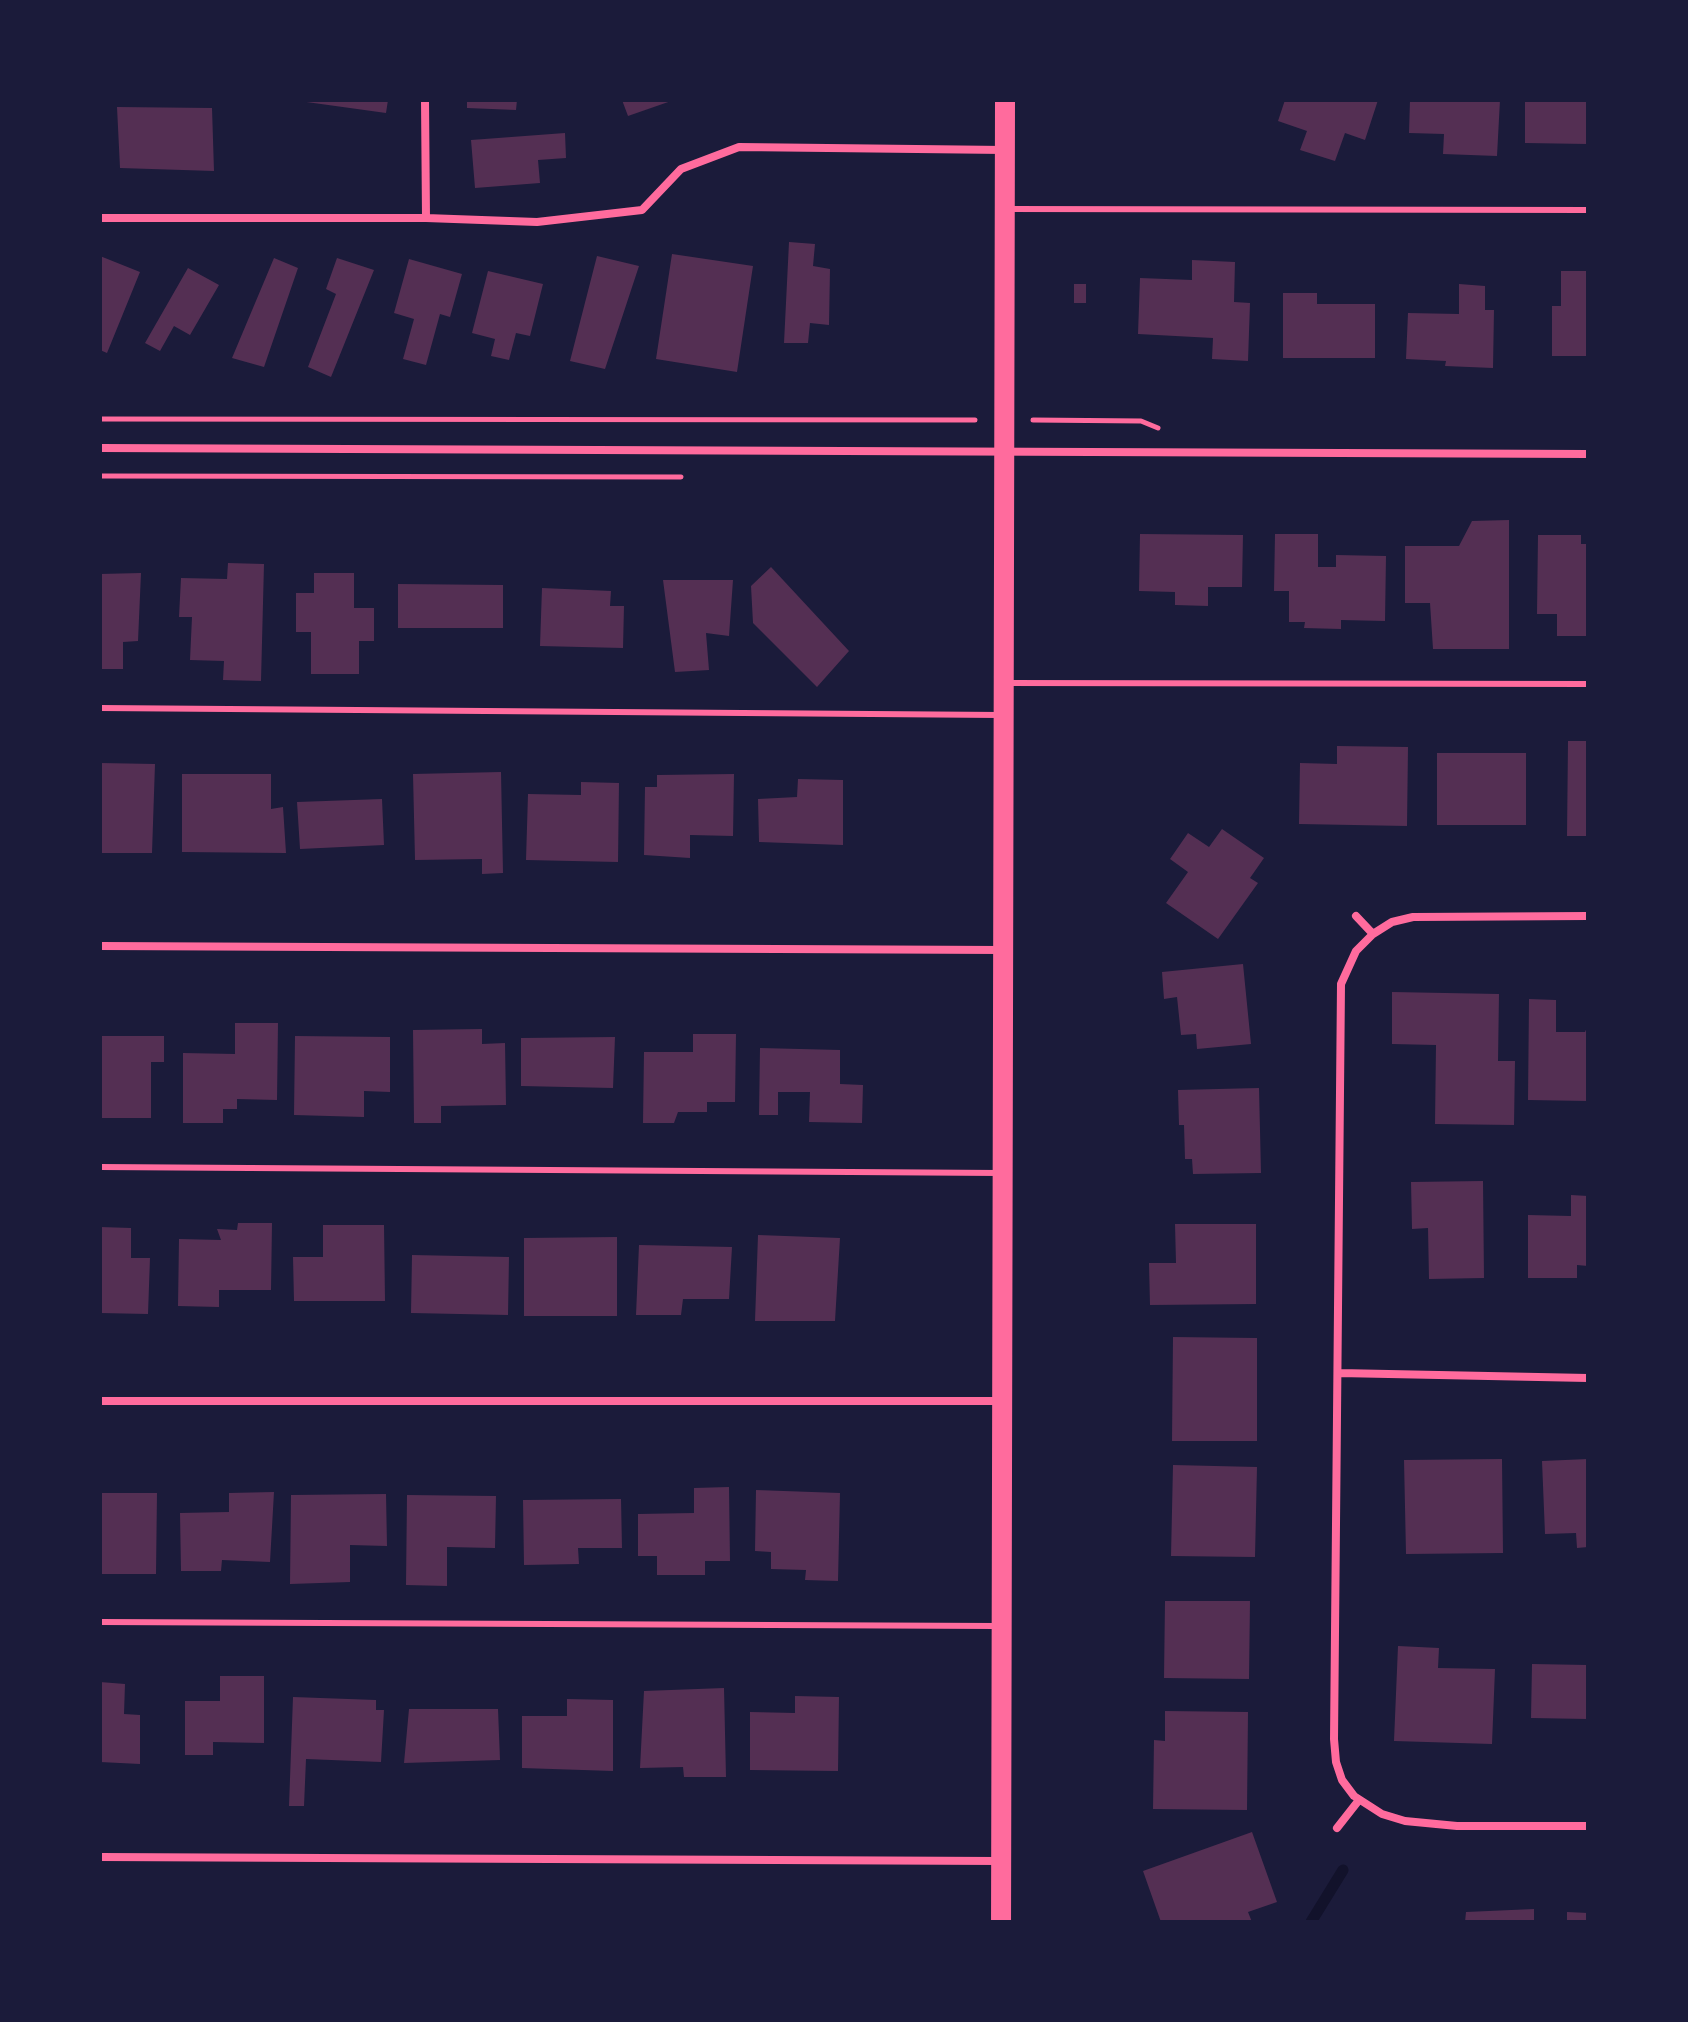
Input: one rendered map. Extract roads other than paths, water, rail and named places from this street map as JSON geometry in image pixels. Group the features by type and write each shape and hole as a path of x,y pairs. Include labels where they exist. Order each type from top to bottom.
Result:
{"main road":[{"path":"1001,1922 1005,100"}],"street":[{"path":"425,100 426,218"},
{"path":"100,218 426,218 537,222 642,210 681,169 739,147 1005,150"},
{"path":"100,448 1588,454"},
{"path":"1356,916 1373,934"},
{"path":"1588,916 1413,917 1392,922 1373,934 1356,951 1341,984 1334,1739 1336,1762 1342,1780 1359,1800 1382,1814 1405,1821 1433,1824 1588,1826"},
{"path":"100,946 1002,950"},
{"path":"1339,1373 1588,1378"},
{"path":"100,1401 1001,1401"},
{"path":"1337,1828 1359,1800"},
{"path":"100,1857 1002,1861"}],"lane":[{"path":"1004,209 1588,210"},
{"path":"1003,683 1588,684"},
{"path":"100,708 1003,716"},
{"path":"100,1167 1002,1173"},
{"path":"100,1622 1002,1626"}],"waterway":[{"path":"1311,1922 1343,1870"}]}
